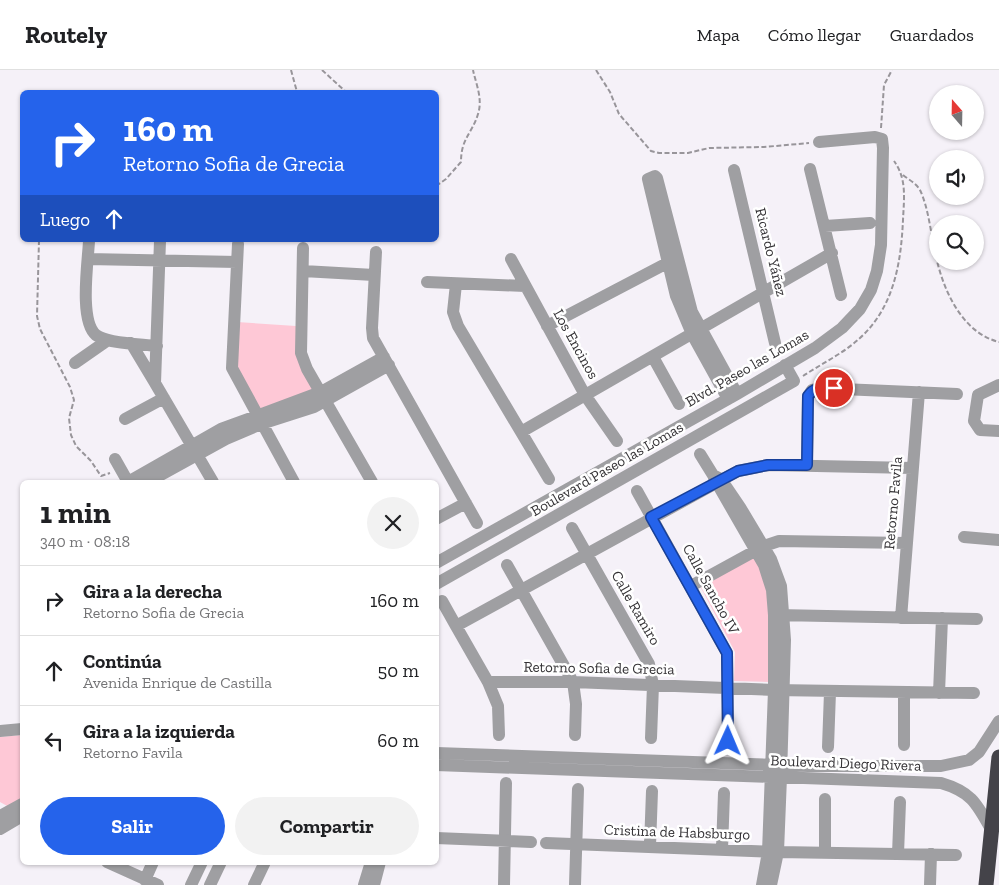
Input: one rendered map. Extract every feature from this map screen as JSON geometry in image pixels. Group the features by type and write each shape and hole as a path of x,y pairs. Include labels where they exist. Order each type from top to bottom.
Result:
{"highway":[{"path":"986,885 999,757"}],"street":[{"path":"819,142 875,137 882,139"},
{"name":"Blvd. Paseo las Lomas","path":"439,561 732,396 785,365 842,328 860,309 870,290 877,270 881,246 882,139"},
{"path":"810,169 841,295"},
{"name":"Ricardo Yáñez","path":"734,170 775,343"},
{"path":"672,260 648,179 655,176 657,178 672,260 676,296 732,396"},
{"path":"825,226 870,223"},
{"path":"89,242 86,292 88,322 96,335 108,340 157,346"},
{"path":"156,383 160,242"},
{"path":"238,244 232,368 258,420 293,480"},
{"path":"303,248 300,346 307,369 371,480"},
{"path":"376,252 372,333 477,523"},
{"path":"521,432 832,253"},
{"path":"88,259 237,262"},
{"name":"Los Encinos","path":"511,259 585,395 617,441"},
{"path":"547,326 672,260"},
{"path":"303,270 374,275"},
{"path":"427,282 525,286"},
{"path":"456,284 453,312 455,319 550,479"},
{"path":"75,364 108,340"},
{"path":"131,343 212,480"},
{"path":"653,357 679,404"},
{"path":"148,478 195,449 258,420 323,397 386,361"},
{"name":"Boulevard Paseo las Lomas","path":"439,582 794,381 785,365"},
{"path":"999,385 978,395 974,421 980,430 999,430"},
{"path":"807,465 808,396 812,390 819,388 957,394"},
{"name":"Retorno Favila","path":"901,618 919,392"},
{"path":"125,419 164,398"},
{"path":"700,454 760,548 781,586 772,885"},
{"path":"117,464 127,480"},
{"path":"456,626 716,479 754,467 807,465 913,468"},
{"name":"Calle Sancho IV","path":"637,491 727,653 728,741"},
{"path":"439,517 466,502"},
{"path":"524,514 533,530"},
{"name":"Calle Ramiro","path":"572,528 649,664 653,685 651,738"},
{"path":"964,537 999,540"},
{"path":"690,586 760,548 784,541 906,543"},
{"path":"507,565 573,682 576,704 575,735"},
{"path":"442,601 488,682 498,706 499,735"},
{"path":"779,615 977,618"},
{"path":"940,693 942,618"},
{"name":"Retorno Sofia de Grecia","path":"488,682 573,682 830,692 974,693"},
{"path":"828,747 830,692"},
{"path":"904,693 904,745"},
{"name":"Boulevard Diego Rivera","path":"439,765 589,771 775,771 941,766 969,760 979,752 999,721"},
{"path":"0,731 20,729"},
{"name":"Boulevard Diego Rivera","path":"439,753 590,758 941,783 959,788 969,794 992,830"},
{"path":"589,771 590,758"},
{"path":"941,766 941,783"},
{"path":"504,885 506,783"},
{"path":"575,885 578,789"},
{"path":"650,846 652,791"},
{"path":"722,849 724,793"},
{"path":"825,853 826,799"},
{"path":"898,854 900,802"},
{"path":"1,815 20,805"},
{"path":"1,815 20,820"},
{"path":"0,829 20,820"},
{"path":"439,838 531,842"},
{"name":"Cristina de Habsburgo","path":"546,843 773,852 956,855"},
{"path":"762,885 773,852"},
{"path":"930,885 931,854"},
{"path":"113,865 158,885"},
{"path":"145,880 152,865"},
{"path":"191,885 201,865"},
{"path":"210,885 220,865"},
{"path":"254,885 264,865"},
{"path":"364,885 370,865"},
{"path":"374,885 379,865"}],"path":[{"path":"291,70 296,90"},
{"path":"322,70 344,90"},
{"path":"439,184 461,162 461,147 478,113 480,98 473,70"},
{"path":"596,70 610,92 619,114 651,150 659,153 688,153 709,148 764,147 819,142"},
{"path":"882,139 882,94 884,85 892,70"},
{"path":"903,175 915,183 920,191 931,228 939,270 961,315 973,329 989,339 999,342"},
{"path":"39,242 37,316 40,329 70,388 74,400 70,418 70,434 76,446 91,461 101,476 117,464"}],"shaded area":[{"path":"237,322 296,326 313,390 259,409 235,366"},
{"path":"757,555 767,575 770,682 734,681 735,652 700,586"},
{"path":"20,735 20,801 9,807 0,802 0,737"}],"route":[{"path":"728,741 727,653 651,517 738,471 768,465 807,465 808,396 812,390 834,388"}]}
